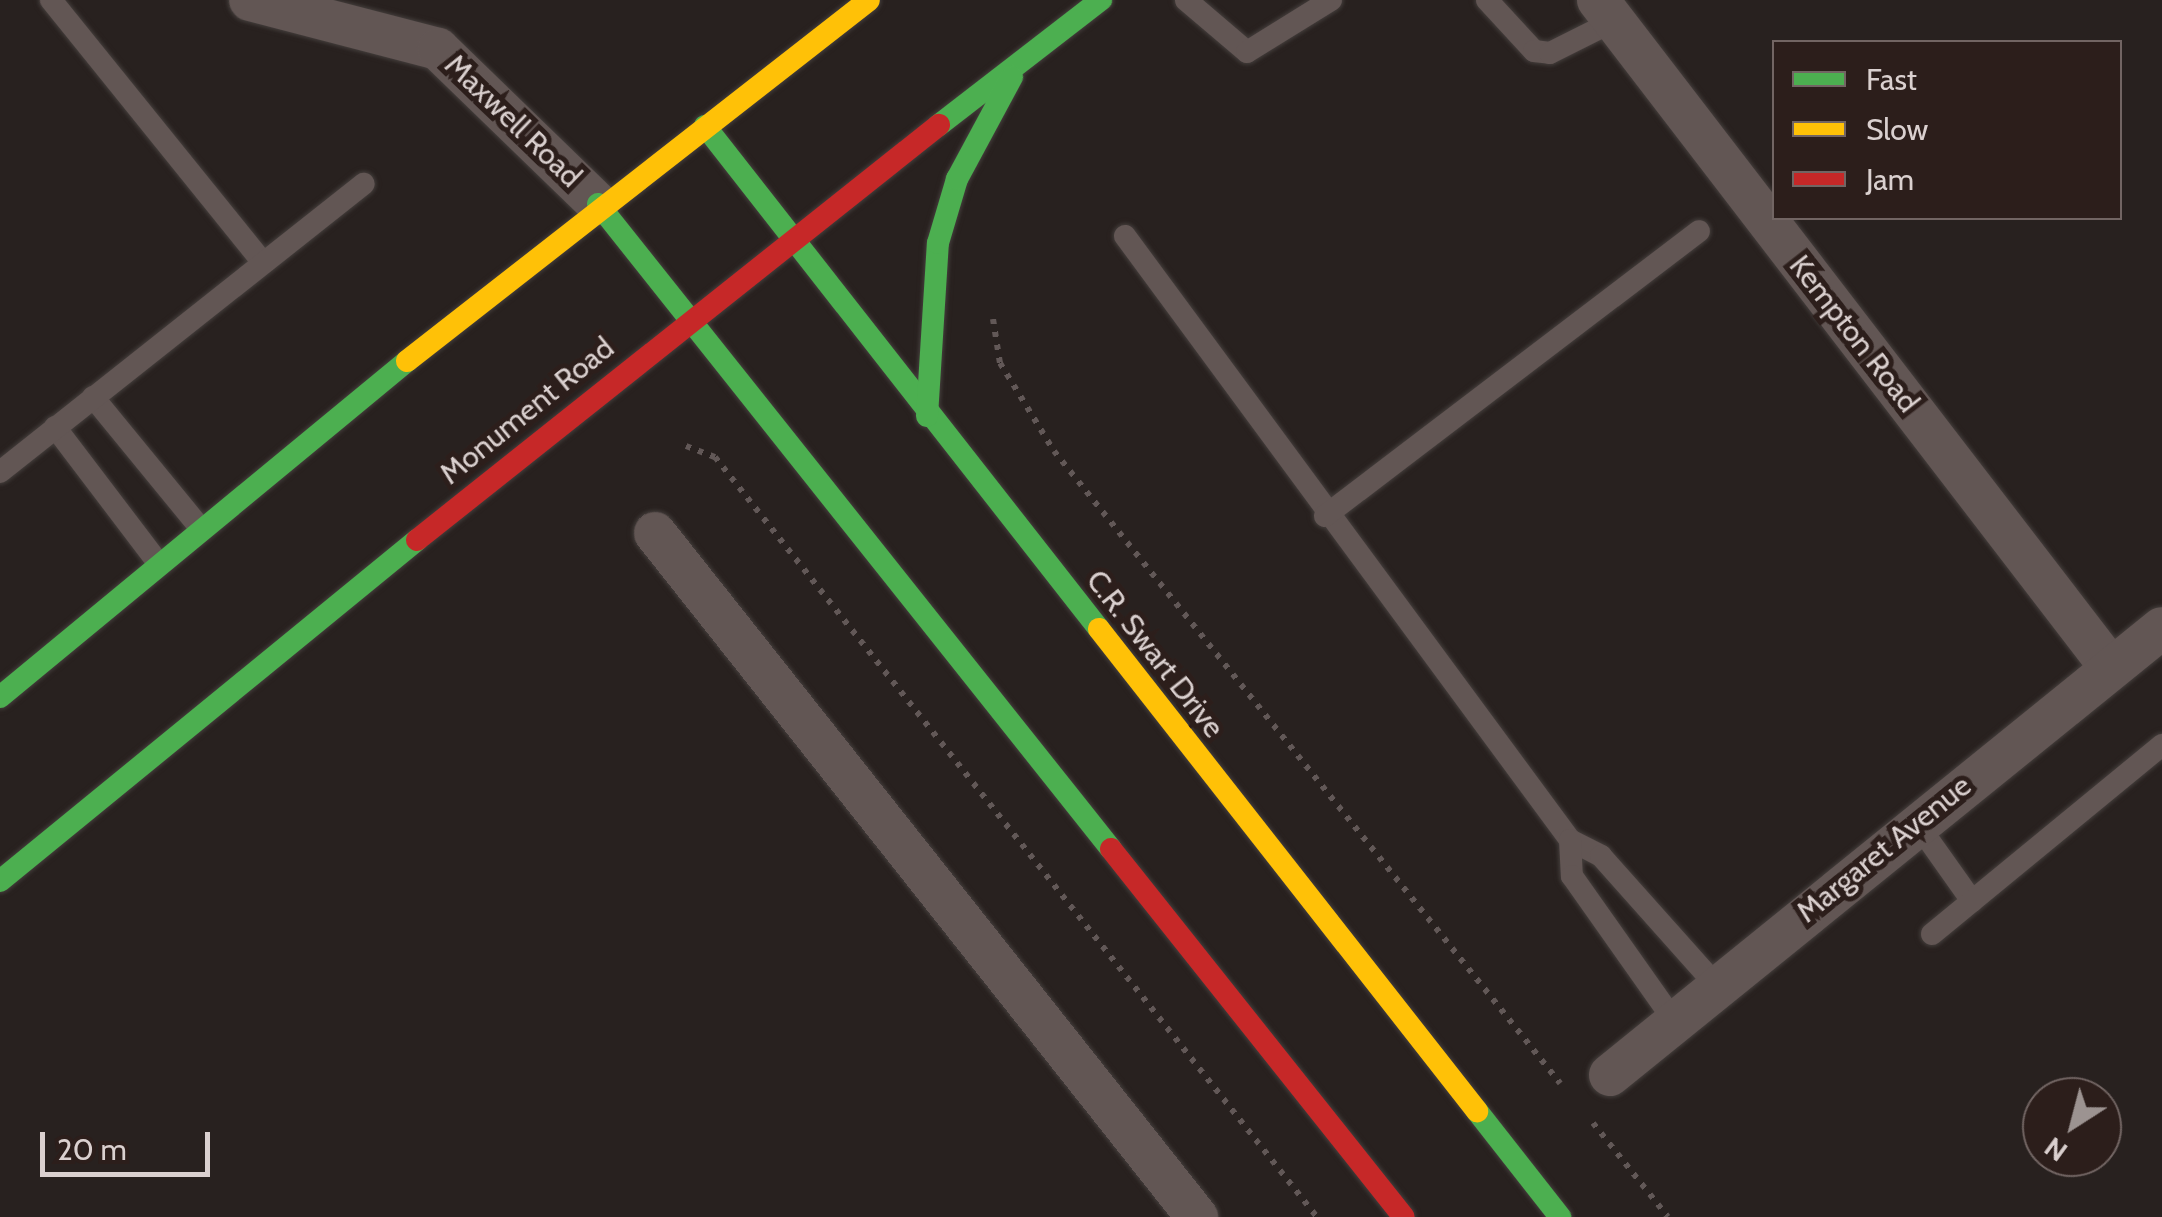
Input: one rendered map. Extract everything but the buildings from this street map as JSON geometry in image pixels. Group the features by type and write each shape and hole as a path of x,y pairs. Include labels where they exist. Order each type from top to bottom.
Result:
{"main road":[{"path":"0,697 598,204 869,0"},
{"name":"Monument Road","path":"0,881 691,316 1101,0"},
{"path":"927,416 938,243 957,180 1020,62"},
{"name":"C.R. Swart Drive","path":"705,126 786,240 1560,1217"},
{"path":"598,204 691,316 1404,1217"}],"street":[{"name":"Maxwell Road","path":"250,0 438,49 598,204"},
{"name":"Kempton Road","path":"1606,11 2111,668"},
{"path":"655,533 1197,1217"},
{"name":"Margaret Avenue","path":"1610,1075 1916,822 2162,628"}],"lane":[{"path":"51,0 260,259"},
{"path":"1186,0 1247,52 1331,0"},
{"path":"1487,0 1534,51 1550,54 1606,11"},
{"path":"0,472 260,259 364,184"},
{"path":"1324,516 1699,231"},
{"path":"1125,236 1324,516 1570,840 1602,856 1718,986"},
{"path":"93,397 200,529"},
{"path":"55,427 159,564"},
{"path":"1932,934 2162,745"},
{"path":"1916,822 1972,901"},
{"path":"1570,840 1572,876 1675,1022"}],"path":[{"path":"992,306 1000,363 1054,452 1573,1098"},
{"path":"686,446 714,456 1317,1217"},
{"path":"1584,1113 1668,1217"}],"traffic: fast":[{"path":"939,125 1101,0"},
{"path":"927,416 938,243 957,179 1012,77"},
{"path":"705,126 1099,629"},
{"path":"598,204 1111,849"},
{"path":"0,697 407,361"},
{"path":"0,881 417,540"},
{"path":"1477,1111 1560,1217"}],"traffic: slow":[{"path":"407,361 869,0"},
{"path":"1099,629 1477,1111"}],"traffic: jam":[{"path":"417,540 939,125"},
{"path":"1111,849 1404,1217"}]}
